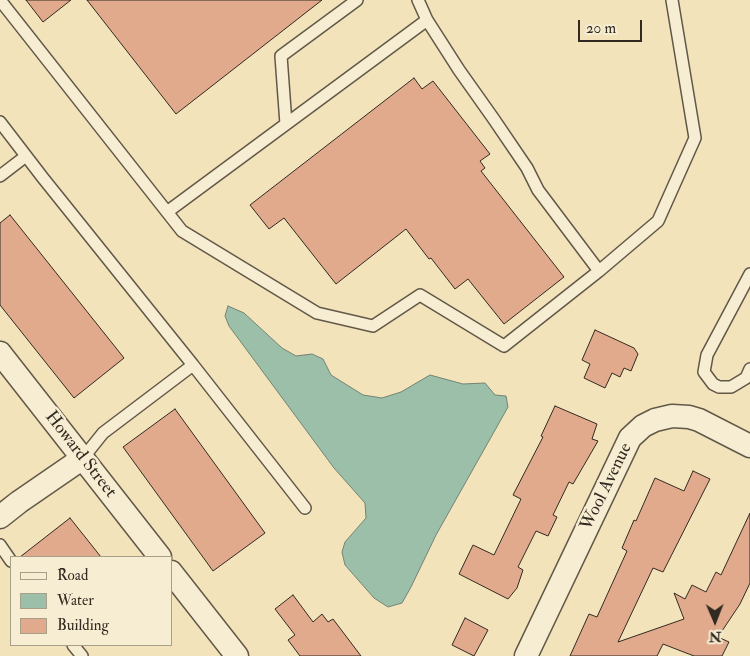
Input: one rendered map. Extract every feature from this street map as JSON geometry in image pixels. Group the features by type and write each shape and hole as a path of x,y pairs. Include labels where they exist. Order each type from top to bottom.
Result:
{"street":[{"name":"Howard Street","path":"0,353 159,556"},
{"name":"Wool Avenue","path":"526,656 630,438 643,426 655,420 672,416 689,417 699,420 750,446"},
{"path":"0,517 83,458"},
{"path":"172,573 228,653"}],"lane":[{"path":"0,0 182,231 317,313 373,326 420,295 504,346 599,271 658,221 694,138 672,0"},
{"path":"286,124 281,56 357,0"},
{"path":"418,0 427,20 526,168 538,190 599,271"},
{"path":"167,212 427,20"},
{"path":"0,122 305,508"},
{"path":"0,176 26,156"},
{"path":"749,376 731,387 719,387 713,384 704,372 707,354 750,274"},
{"path":"83,458 103,433 193,365"},
{"path":"0,546 10,560"}],"water":[{"path":"228,306 244,313 282,348 296,356 312,354 323,359 331,375 363,395 382,398 401,392 430,375 463,384 485,383 495,395 506,396 508,407 436,535 402,603 388,607 374,598 345,565 342,552 345,542 366,518 365,503 334,468 229,326 225,316"}],"building":[{"path":"26,0 71,0 43,22"},
{"path":"87,0 322,0 176,114"},
{"path":"414,78 422,89 433,81 490,154 480,161 485,168 481,171 564,277 504,324 468,279 455,289 406,229 336,284 284,218 269,229 250,205"},
{"path":"10,215 124,358 74,398 0,305 0,223"},
{"path":"595,330 634,348 638,354 631,371 624,368 620,377 612,373 605,388 584,378 590,364 582,360"},
{"path":"555,406 597,424 592,439 598,441 573,484 569,482 553,515 557,517 548,536 536,531 518,567 523,570 517,588 508,599 459,574 473,545 494,555 521,499 513,495 543,437 541,436"},
{"path":"175,409 265,533 213,571 123,447"},
{"path":"693,471 710,479 663,572 653,568 618,642 684,619 674,593 685,599 692,585 706,592 716,572 721,575 750,513 750,583 740,604 718,637 729,642 722,656 694,656 663,644 657,656 570,656 589,614 597,617 627,551 622,548 655,478 684,491"},
{"path":"70,518 100,556 21,556"},
{"path":"293,595 313,622 322,614 328,622 333,619 361,656 300,656 288,640 295,635 275,609"},
{"path":"465,618 488,630 474,656 452,645"}]}
